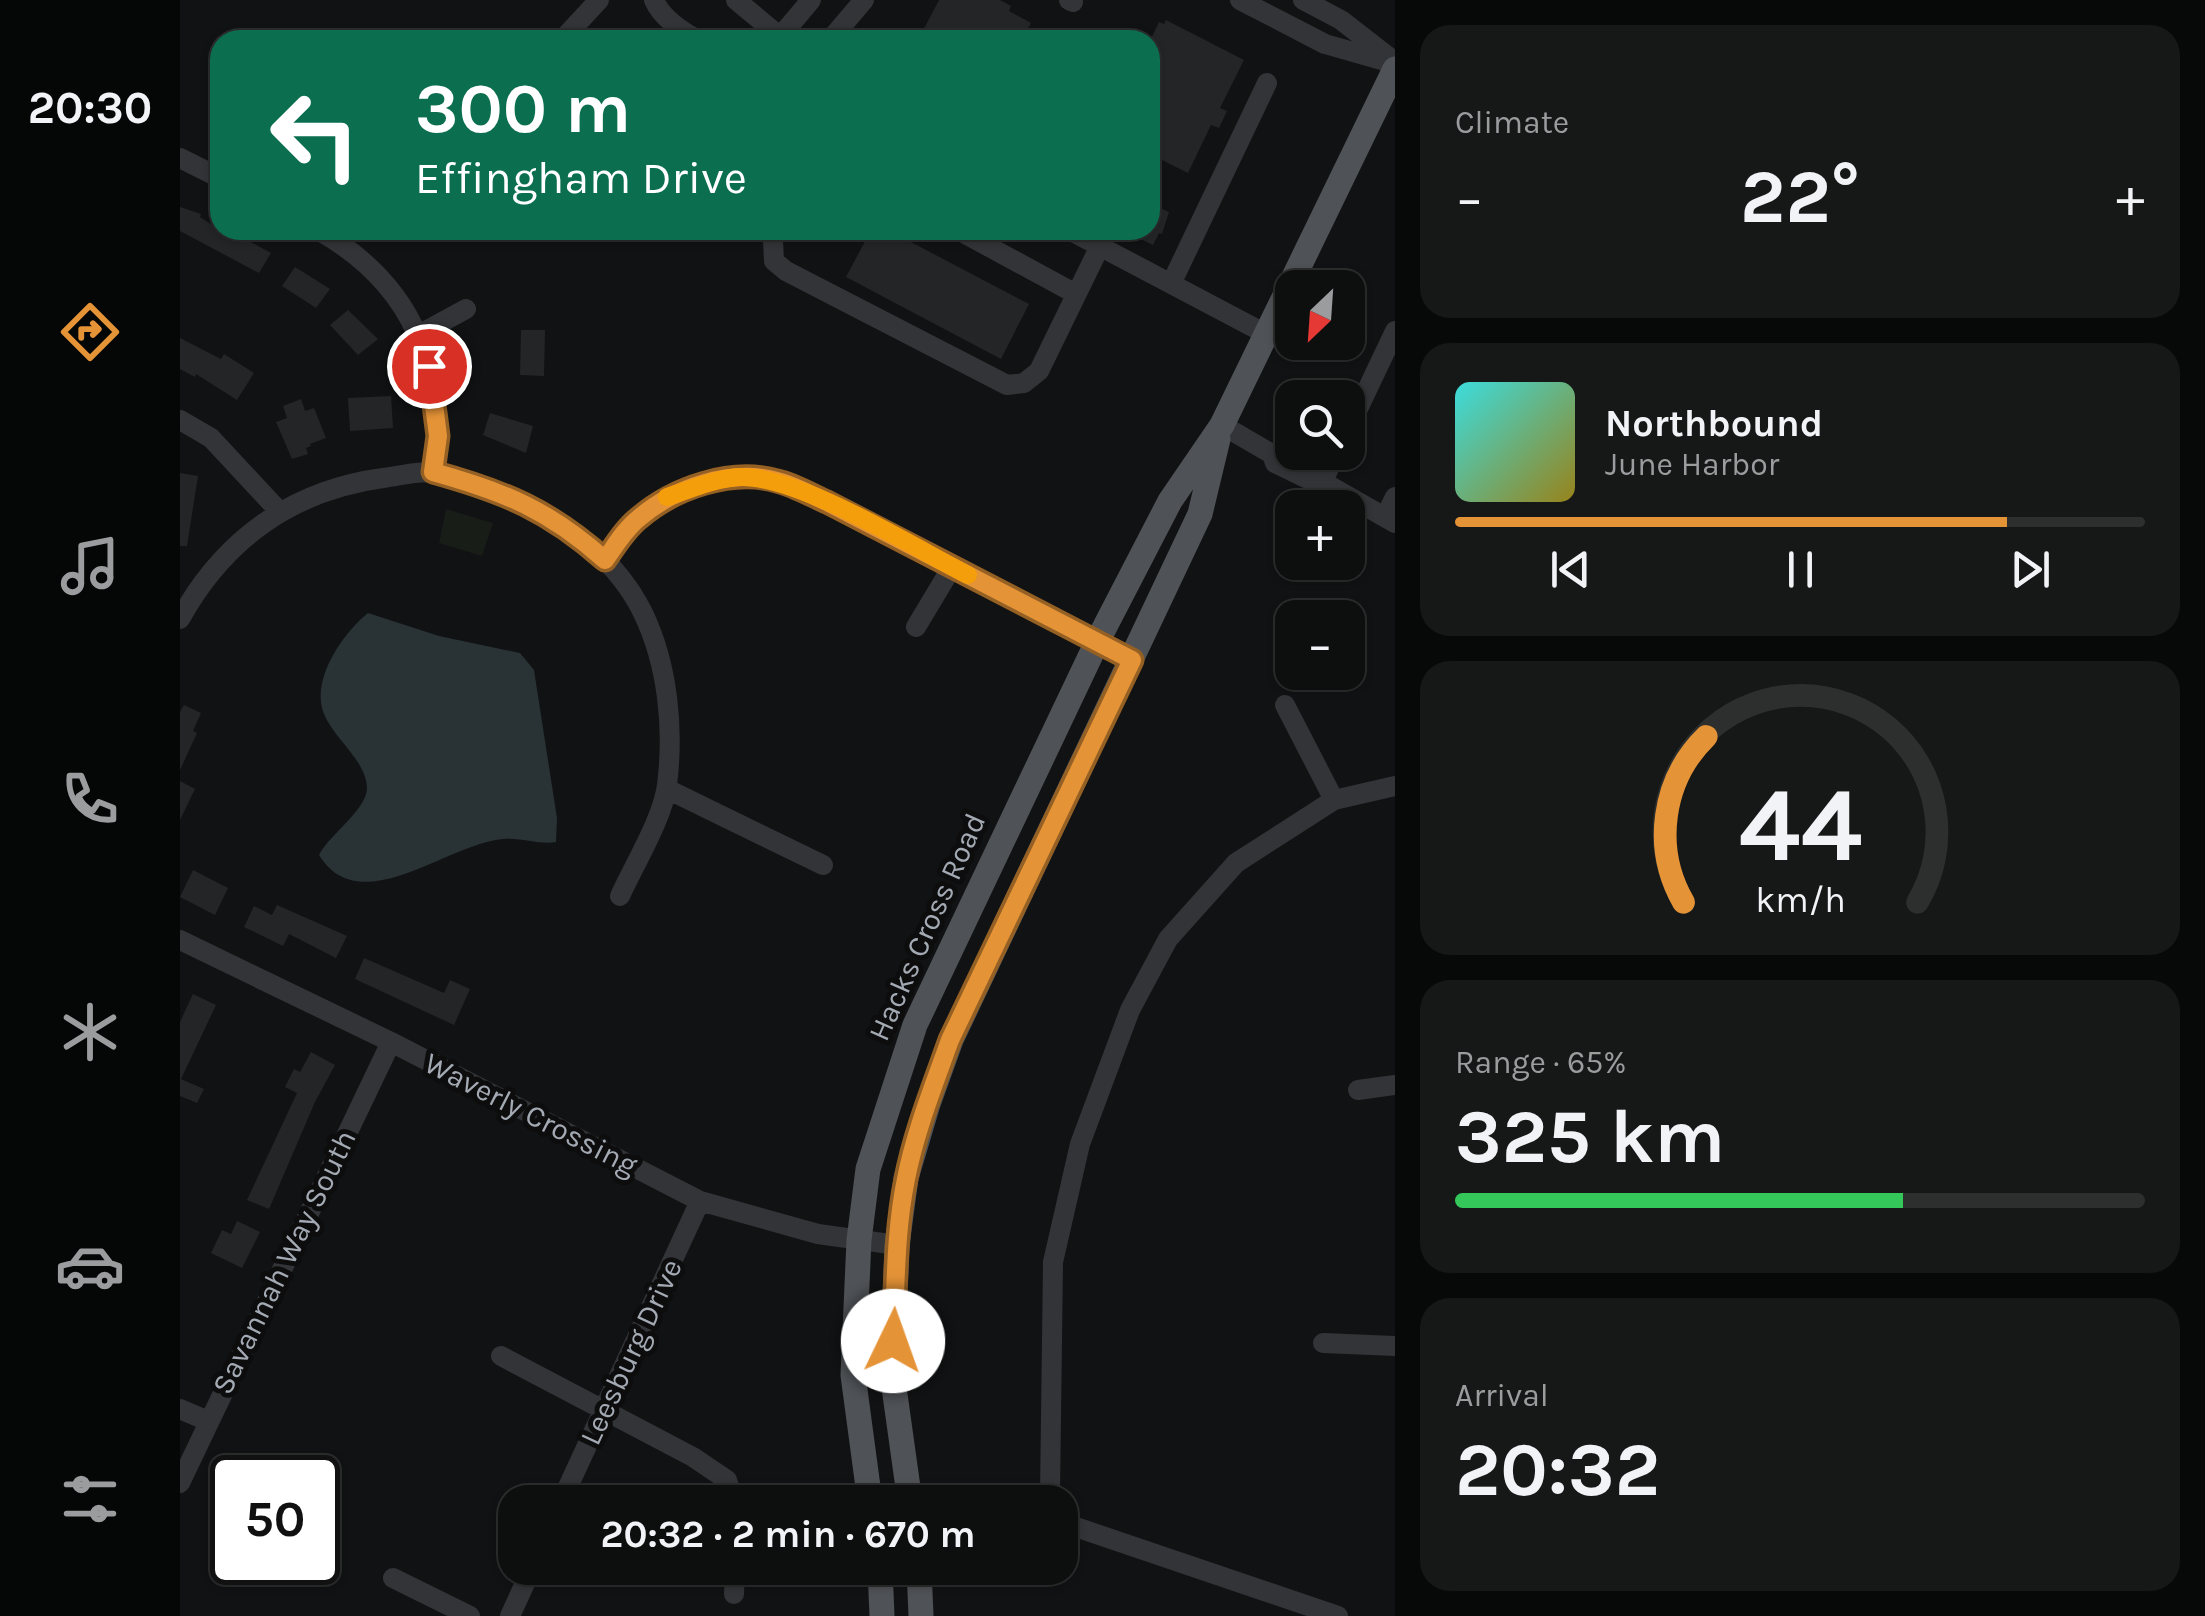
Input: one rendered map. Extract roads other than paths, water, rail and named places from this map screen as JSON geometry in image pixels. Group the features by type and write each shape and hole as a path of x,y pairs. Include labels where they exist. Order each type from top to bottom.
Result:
{"main road":[{"name":"Hacks Cross Road","path":"868,1485 853,1375 859,1240 868,1169 915,1025 1097,642 1170,501 1222,425 1395,65"},
{"name":"Hacks Cross Road","path":"908,1485 892,1373 897,1245 906,1178 950,1040 1200,514 1222,425"},
{"path":"881,1585 882,1616"},
{"path":"920,1585 921,1616"}],"street":[{"path":"571,30 599,0"},
{"path":"654,0 656,7 680,30"},
{"path":"736,0 772,30"},
{"path":"788,30 811,0"},
{"path":"838,30 864,0"},
{"path":"1240,0 1324,44 1395,65"},
{"path":"1303,0 1341,20 1395,65"},
{"path":"1170,284 1267,83"},
{"path":"180,158 210,173"},
{"path":"334,240 369,268 420,334 432,383 438,436 433,472"},
{"path":"773,240 774,262 786,271 1007,384 1024,383 1039,371 1100,246"},
{"path":"976,240 1076,294"},
{"path":"1089,240 1266,334"},
{"path":"420,334 466,309"},
{"path":"1365,394 1395,331"},
{"path":"180,420 212,438 280,511"},
{"path":"1222,425 1272,454 1280,452 1314,469 1320,479 1390,520 1395,496"},
{"path":"1320,479 1326,470"},
{"path":"180,619 219,560 243,537 280,511 350,483 433,472 496,490 545,513 605,560 642,612 660,666 670,732 667,789 620,896"},
{"path":"605,560 635,520 666,498 710,482 740,477 776,480 827,502 1132,660"},
{"path":"916,627 952,567"},
{"path":"1285,705 1334,800"},
{"path":"1050,1485 1053,1262 1080,1144 1130,1010 1168,939 1236,863 1334,800 1395,786"},
{"path":"667,789 824,865"},
{"name":"Waverly Crossing","path":"180,940 390,1042 700,1201 818,1234 897,1245"},
{"name":"Savannah Way South","path":"180,1483 390,1042"},
{"path":"1358,1090 1395,1084"},
{"name":"Leesburg Drive","path":"570,1485 700,1201"},
{"path":"1323,1343 1395,1346"},
{"path":"501,1356 693,1457 729,1485"},
{"path":"180,1409 208,1420"},
{"path":"1078,1526 1338,1616"},
{"path":"393,1578 470,1616"},
{"path":"510,1616 524,1585"},
{"path":"734,1585 734,1594"}]}
